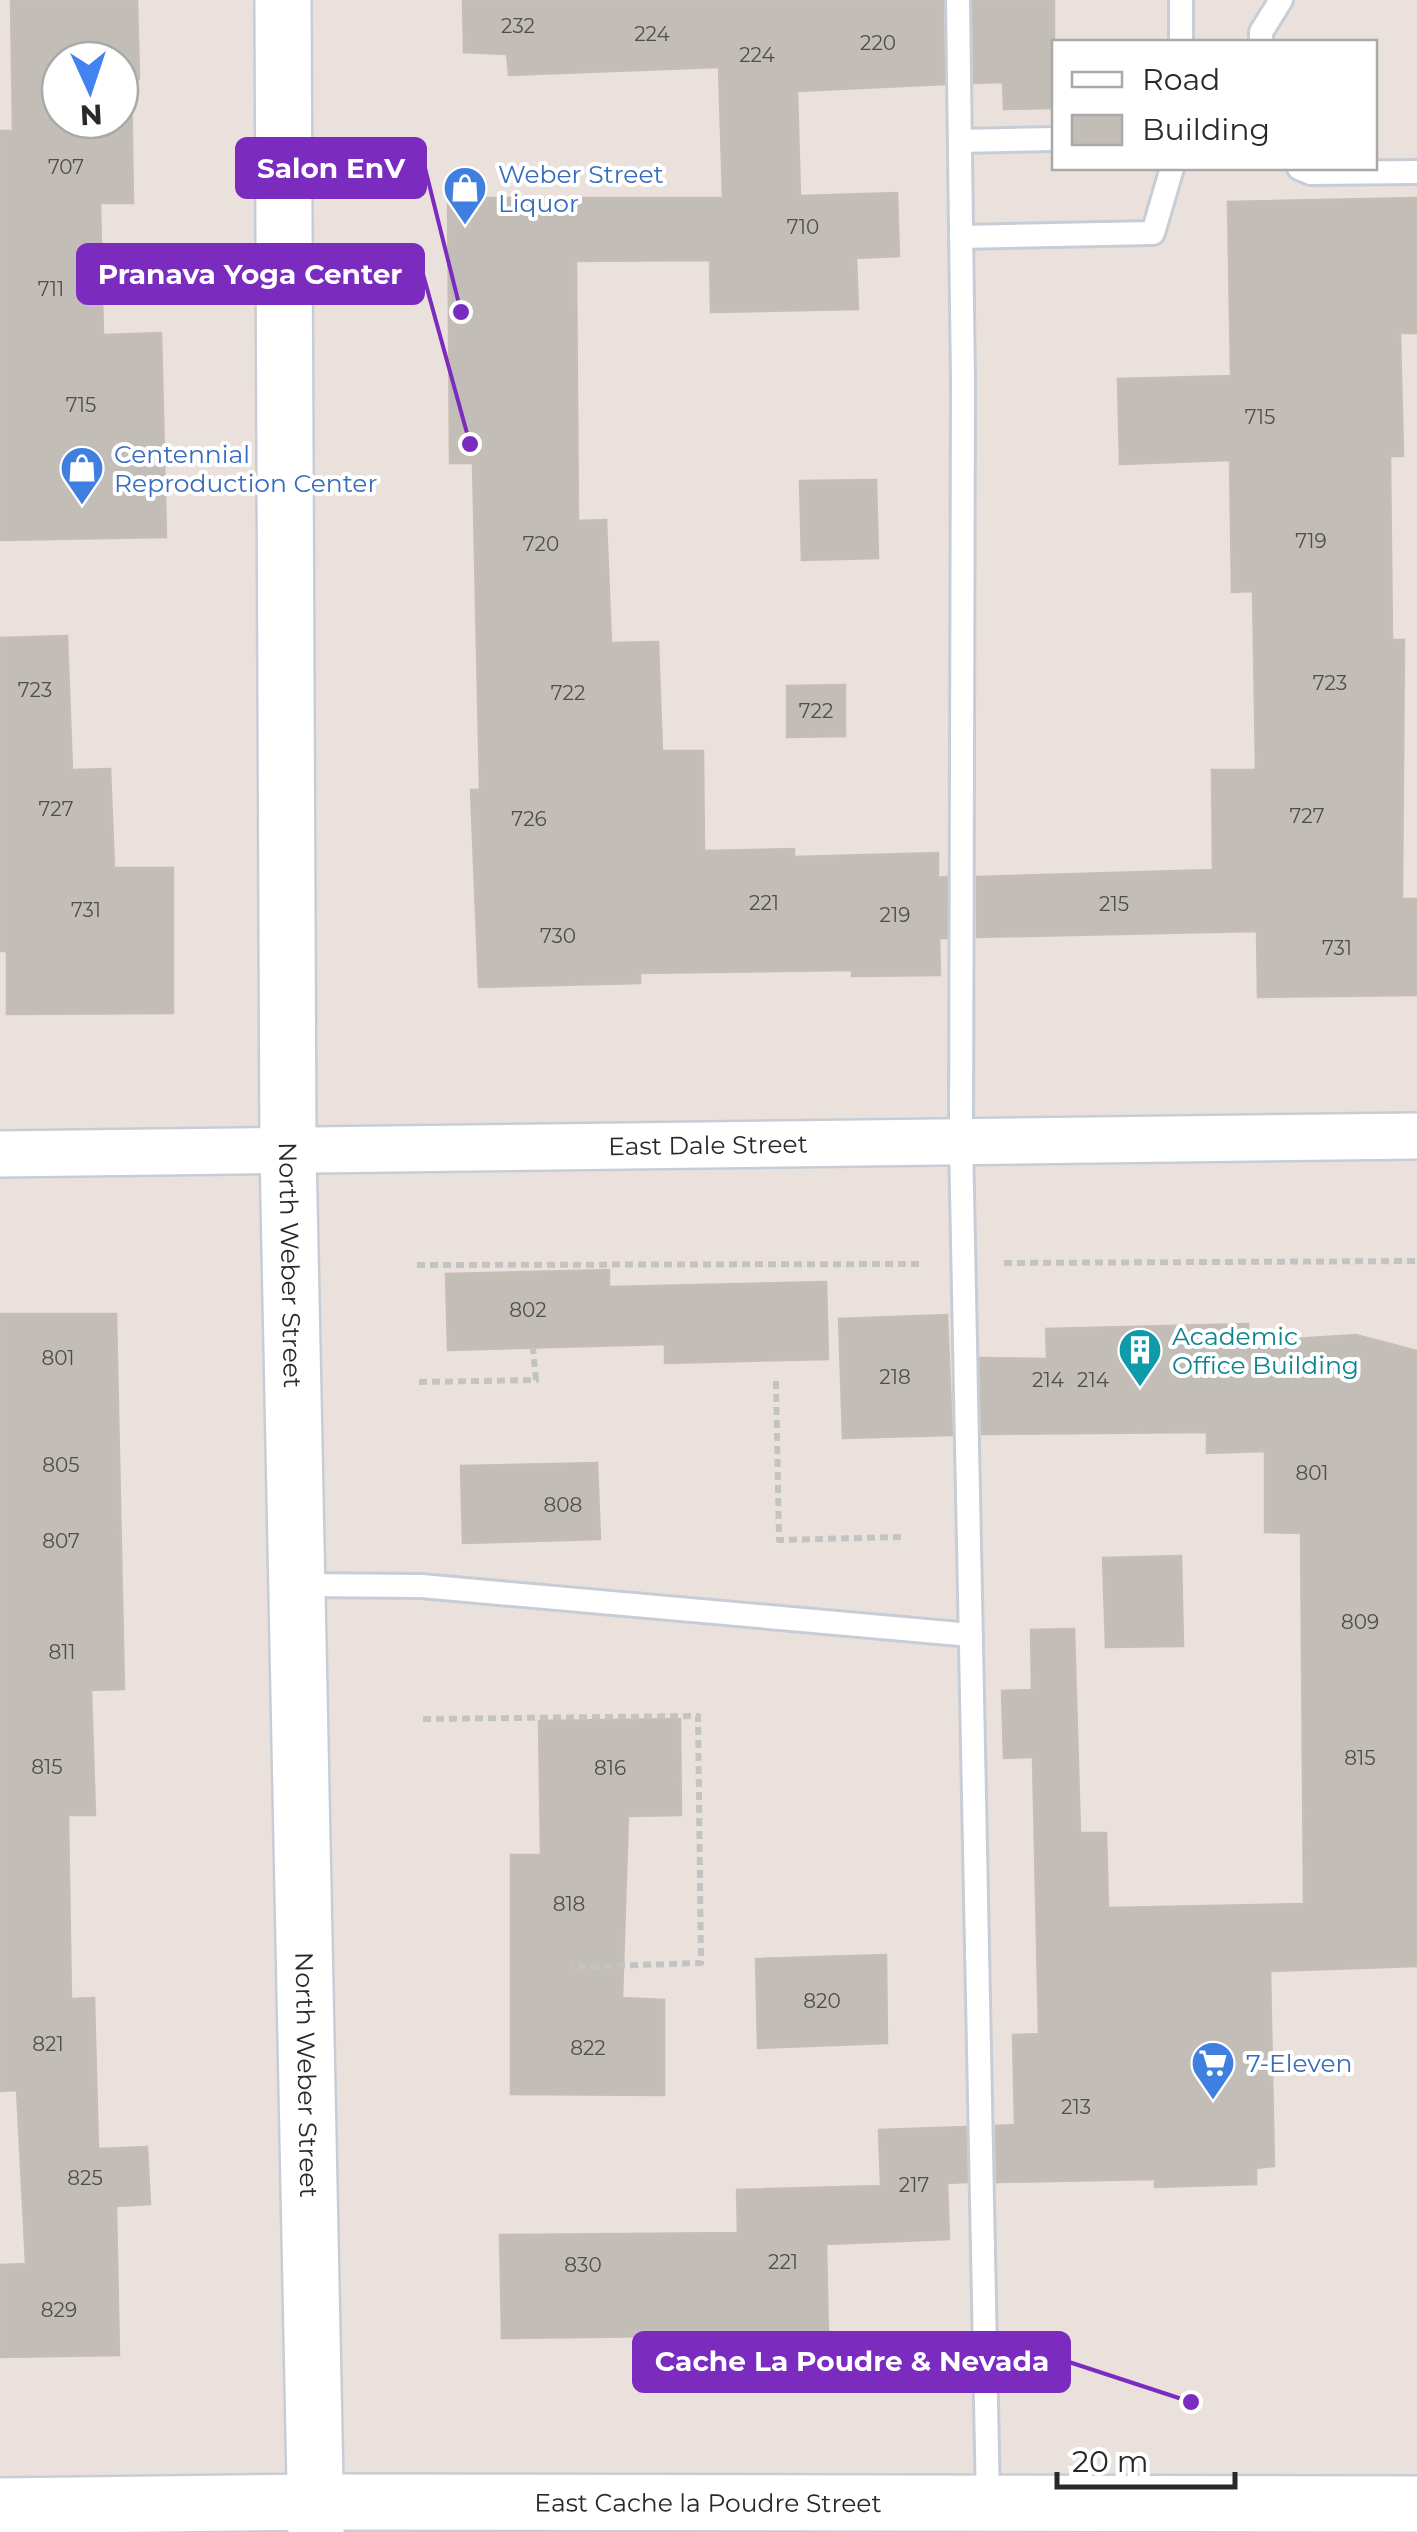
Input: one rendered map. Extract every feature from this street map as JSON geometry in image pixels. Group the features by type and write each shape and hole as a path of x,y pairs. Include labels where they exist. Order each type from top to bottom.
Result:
{"street":[{"name":"North Weber Street","path":"283,0 288,1150 316,2517"},
{"name":"East Dale Street","path":"0,1154 1417,1136"},
{"name":"East Cache la Poudre Street","path":"0,2506 316,2517 988,2503 1417,2504"}],"lane":[{"path":"958,0 962,237 961,1141 988,2503"},
{"path":"1181,0 1181,40"},
{"path":"1261,40 1261,32 1281,0"},
{"path":"960,141 1052,139"},
{"path":"962,237 1153,233 1171,170"},
{"path":"1305,170 1417,172"},
{"path":"298,1585 421,1586 971,1635"}],"path":[{"path":"419,1382 536,1380 533,1348"},
{"path":"776,1380 780,1540 903,1537"},
{"path":"422,1718 698,1716 701,1963 570,1967"}],"building":[{"path":"11,0 137,0 138,40 40,40 40,140 132,140 133,203 100,203 103,335 161,333 166,537 0,540 0,131 13,131"},
{"path":"463,0 943,0 944,84 797,91 800,196 897,193 899,256 856,258 858,309 711,312 710,260 576,261 578,521 606,520 611,643 658,642 662,751 703,751 704,851 794,849 794,857 938,853 938,878 947,877 947,938 939,938 940,975 852,976 852,970 640,973 640,983 479,987 471,790 480,790 473,463 450,463 448,198 723,198 719,67 509,75 507,54 464,52"},
{"path":"973,0 1054,0 1052,108 1004,109 1003,82 974,83"},
{"path":"1417,198 1417,333 1400,333 1403,456 1390,456 1392,640 1404,640 1402,899 1417,899 1417,995 1258,997 1257,931 977,937 977,877 1213,870 1212,770 1256,770 1253,591 1232,592 1230,460 1120,464 1118,379 1231,376 1228,202"},
{"path":"876,480 878,558 802,560 800,481"},
{"path":"67,636 72,770 110,769 114,868 173,868 173,1013 7,1014 7,951 0,951 0,638"},
{"path":"845,685 845,736 787,737 787,686"},
{"path":"609,1270 609,1287 826,1282 828,1359 665,1363 665,1344 448,1350 446,1274"},
{"path":"0,1314 116,1314 124,1689 91,1690 95,1815 68,1815 71,1999 94,1998 98,2149 147,2147 150,2204 116,2206 119,2355 0,2357 0,2265 26,2264 17,2090 0,2091"},
{"path":"947,1315 952,1435 843,1438 839,1319"},
{"path":"1248,1324 1248,1342 1356,1335 1417,1351 1417,1966 1270,1971 1274,2166 1256,2168 1256,2184 1155,2187 1155,2179 997,2182 996,2126 1015,2125 1013,2035 1039,2034 1033,1757 1004,1758 1002,1691 1032,1690 1031,1630 1074,1629 1080,1833 1106,1833 1108,1908 1304,1904 1301,1533 1265,1532 1265,1451 1207,1453 1207,1432 982,1434 980,1358 1047,1359 1046,1329"},
{"path":"597,1463 600,1539 463,1543 461,1466"},
{"path":"1181,1556 1183,1646 1106,1647 1103,1558"},
{"path":"680,1719 681,1815 628,1816 622,1998 664,2000 664,2095 511,2094 511,1855 541,1855 539,1721"},
{"path":"886,1955 887,2043 758,2048 756,1959"},
{"path":"966,2127 967,2182 947,2183 949,2239 826,2244 828,2334 502,2338 500,2235 738,2233 737,2190 881,2186 879,2130"}],"place":[{"name":"Weber Street Liquor","path":"465,226"},
{"name":"Salon EnV","path":"461,312"},
{"name":"Pranava Yoga Center","path":"470,444"},
{"name":"Centennial Reproduction Center","path":"82,506"},
{"name":"Academic Office Building","path":"1140,1388"},
{"name":"7-Eleven","path":"1213,2101"},
{"name":"Cache La Poudre & Nevada","path":"1191,2402"}]}
